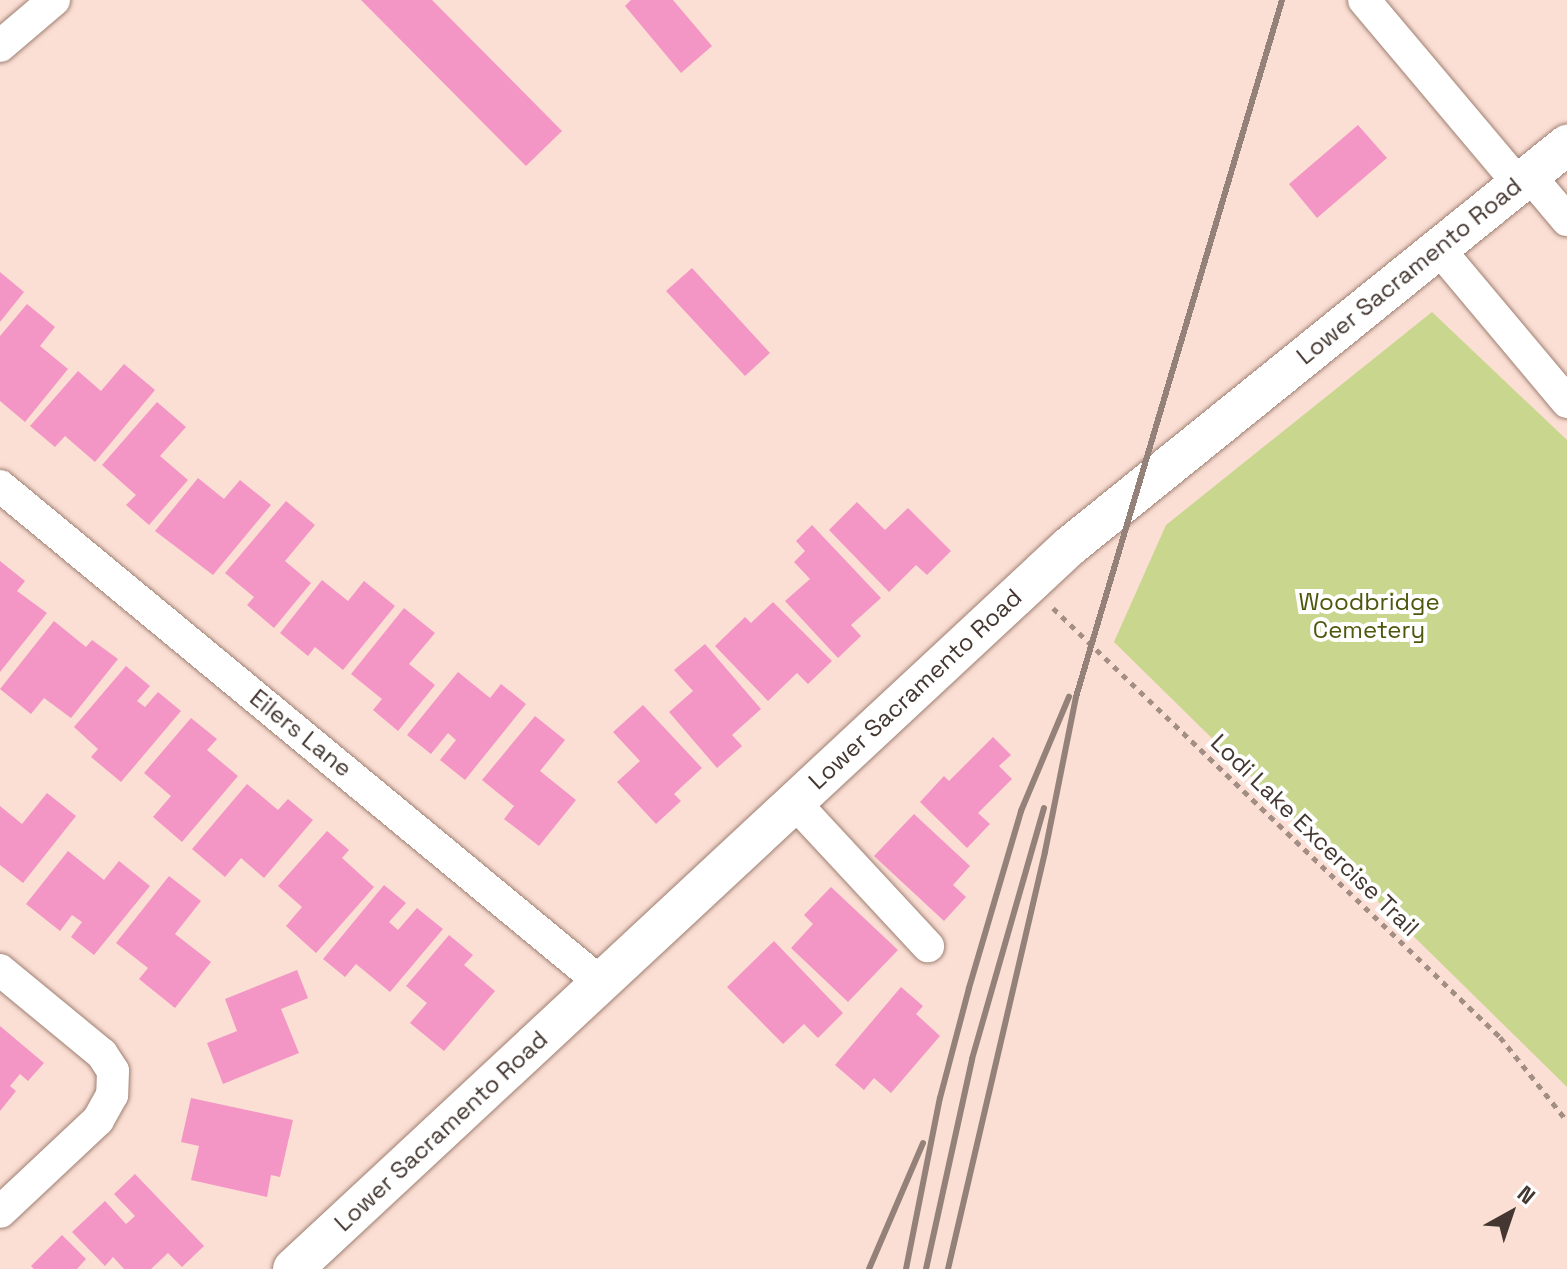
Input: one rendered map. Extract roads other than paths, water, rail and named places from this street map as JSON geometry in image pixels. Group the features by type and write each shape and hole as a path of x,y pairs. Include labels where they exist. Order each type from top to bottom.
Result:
{"main road":[{"name":"Lower Sacramento Road","path":"293,1269 1028,584 1136,489 1567,145"}],"street":[{"path":"0,46 54,0"},
{"path":"1364,0 1523,179 1567,220"},
{"path":"1438,248 1567,402"},
{"name":"Eilers Lane","path":"0,486 600,982"},
{"path":"794,802 928,946"},
{"path":"0,970 102,1054 113,1071 112,1095 98,1120 0,1212"}],"railway":[{"path":"948,1269 1045,852 1076,697 1282,0"},
{"path":"906,1269 940,1098 969,988 1021,811 1069,697"},
{"path":"926,1269 972,1059 1044,808"},
{"path":"869,1269 923,1143"}],"park label":[{"name":"Woodbridge Cemetery","path":"1369,616"}]}
